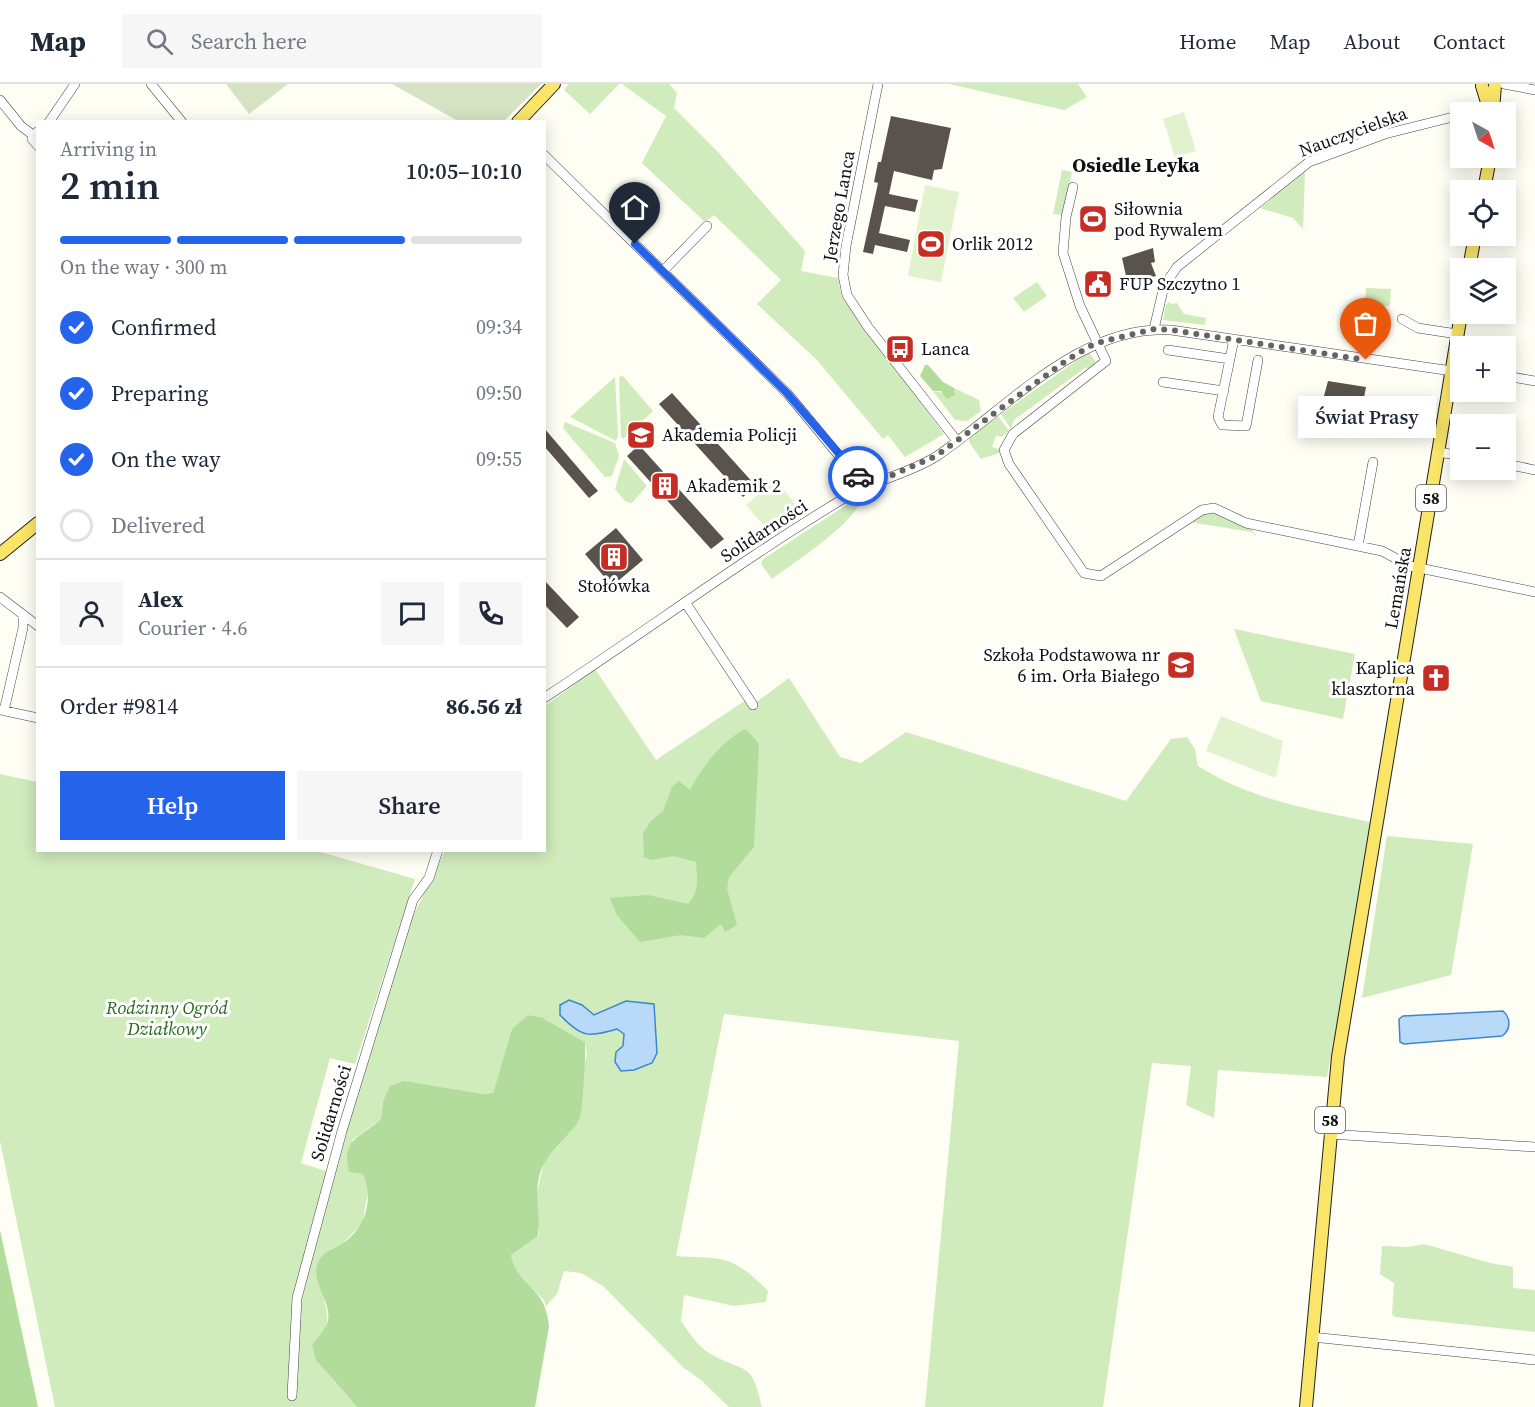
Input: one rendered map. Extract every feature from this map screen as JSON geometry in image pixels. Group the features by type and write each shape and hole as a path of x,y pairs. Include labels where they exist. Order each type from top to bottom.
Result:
{"main road":[{"path":"520,120 554,84"},
{"path":"1487,102 1492,85"},
{"name":"58","path":"1457,334 1459,324"},
{"name":"58","path":"1439,452 1450,399"},
{"name":"Lemańska","path":"1329,1134 1338,1057 1439,452"},
{"path":"0,554 36,525"},
{"name":"58","path":"1306,1407 1329,1134"}],"street":[{"path":"50,120 75,84"},
{"path":"151,84 180,120"},
{"name":"Jerzego Lanca","path":"879,84 846,246 843,275 845,289 862,318 957,441"},
{"path":"1525,84 1534,89"},
{"path":"1492,85 1534,89"},
{"path":"0,100 21,126 35,134"},
{"path":"0,118 9,110"},
{"name":"Nauczycielska","path":"1154,329 1164,286 1177,267 1299,168 1385,134 1450,119"},
{"path":"546,157 787,393 865,487"},
{"path":"1073,187 1062,248 1080,306 1106,358 1106,364 1013,434 1004,450 1009,464 1084,573 1101,576 1206,508 1221,510 1246,523 1382,552 1405,564 1420,568 1535,592"},
{"path":"663,271 707,226"},
{"path":"1401,319 1418,328 1457,334"},
{"name":"Solidarności","path":"546,697 845,497 927,461 1067,360 1099,343 1154,329 1450,369"},
{"path":"1234,339 1219,422 1239,428 1246,426 1258,360"},
{"path":"1168,350 1230,359"},
{"path":"1516,378 1535,381"},
{"path":"1163,382 1224,391"},
{"path":"1439,452 1450,454"},
{"path":"1358,546 1373,462"},
{"path":"1516,466 1535,470"},
{"path":"0,597 36,625"},
{"path":"685,602 753,705"},
{"path":"23,616 23,628 2,710 36,718"},
{"name":"Solidarności","path":"292,1396 297,1298 331,1168 413,900 429,878 437,852"},
{"path":"1329,1134 1535,1147"},
{"path":"1312,1337 1535,1360"}],"green space":[{"path":"226,84 288,84 249,114"},
{"path":"392,84 541,84 505,120 456,120"},
{"path":"569,84 619,84 590,114 564,90"},
{"path":"622,84 669,84 677,93 674,108 717,151 805,251 801,271 838,278 842,297 944,434 905,457 888,435 883,439 817,360 757,304 781,280 714,215 705,222 642,163 666,116"},
{"path":"949,84 1078,84 1087,97 1064,110"},
{"path":"1184,112 1196,151 1175,157 1163,119"},
{"path":"1062,170 1072,172 1062,215 1053,214"},
{"path":"1305,172 1303,229 1293,218 1260,208"},
{"name":"Orlik 2012","path":"925,185 959,192 941,282 908,276"},
{"path":"1037,282 1047,296 1024,312 1013,298"},
{"path":"1366,288 1391,289 1390,306 1365,305"},
{"path":"1171,302 1171,304 1177,303 1184,314 1206,318 1205,325 1163,320 1166,304"},
{"path":"1089,352 1097,364 1088,369 1086,367 1014,420 1011,429 1001,414"},
{"path":"925,365 928,365 943,382 954,388 955,395 947,399 941,391 933,391 920,376"},
{"path":"622,375 653,411 623,439 621,437 619,378"},
{"path":"615,377 618,436 616,441 570,417"},
{"path":"954,388 979,400 981,411 967,421 955,420 933,391 955,395"},
{"path":"998,416 1009,431 1002,437 996,436 992,447 999,449 999,453 981,459 969,442 969,437"},
{"path":"565,422 615,443 619,456 612,476 605,477 563,428"},
{"path":"624,459 647,486 632,503 626,502 615,489"},
{"path":"775,480 799,508 770,533 746,505"},
{"path":"862,495 859,505 839,528 772,579 761,564 763,559"},
{"path":"1214,512 1250,528 1257,537 1251,532 1190,522 1205,513"},
{"path":"1234,629 1355,654 1343,719 1261,701"},
{"name":"Rodzinny Ogród Działkowy","path":"595,669 656,760 746,700 751,706 789,678 840,757 861,763 906,732 1126,801 1171,739 1187,737 1195,749 1198,766 1218,778 1281,802 1370,822 1368,854 1327,1077 1218,1070 1214,1118 1186,1105 1191,1066 1152,1063 1103,1407 925,1407 959,1041 724,1014 676,1256 717,1259 736,1264 768,1291 766,1302 734,1306 684,1295 681,1321 701,1347 722,1360 746,1370 754,1381 762,1407 729,1407 701,1380 684,1368 603,1286 581,1273 564,1271 557,1294 546,1306 544,1300 513,1269 511,1255 537,1237 539,1232 536,1197 544,1162 571,1131 580,1116 582,1075 587,1054 585,1042 541,1017 528,1015 512,1030 493,1093 383,1102 381,1119 352,1140 369,1188 362,1224 343,1243 330,1250 317,1270 327,1321 325,1329 312,1345 327,1373 357,1407 55,1407 0,1141 0,774 36,782 36,852 320,852 415,879 355,1064 330,1058 301,1163 326,1171 335,1169 410,922 445,852 546,852 546,705"},
{"path":"1221,716 1283,741 1276,778 1206,751"},
{"path":"746,729 759,744 754,847 729,877 727,889 737,925 725,932 721,924 704,938 681,935 640,942 617,915 610,898 648,895 688,904 696,889 696,862 673,856 651,860 644,857 643,833 651,821 663,811 672,787 679,781 690,790 721,747"},
{"path":"1387,836 1473,844 1451,975 1362,998"},
{"path":"528,1015 541,1017 585,1042 583,1091 579,1118 541,1170 537,1201 539,1224 537,1237 511,1255 514,1266 543,1302 547,1313 549,1327 535,1407 357,1407 316,1360 312,1345 326,1326 328,1318 328,1310 317,1276 320,1259 351,1237 362,1221 368,1202 363,1174 349,1172 347,1161 350,1145 381,1119 383,1102 390,1086 404,1081 482,1094 493,1093 512,1029"},
{"path":"0,1230 38,1407 0,1407"},
{"path":"1424,1244 1490,1263 1513,1267 1513,1288 1535,1290 1535,1332 1395,1317 1392,1314 1394,1283 1380,1274 1382,1246 1408,1247"}],"water":[{"path":"569,1000 582,1005 594,1015 626,1001 654,1004 657,1053 652,1063 634,1070 621,1071 615,1062 616,1052 623,1046 624,1034 617,1029 599,1034 586,1034 574,1028 560,1015 560,1005"},
{"path":"1503,1011 1509,1024 1502,1036 1404,1044 1400,1042 1399,1019 1403,1016"}],"building":[{"path":"891,116 951,128 942,169 934,170 932,180 894,171 889,194 918,200 915,212 885,206 879,233 910,240 907,252 875,245 873,254 863,252 878,183 874,182 878,162 881,162"},
{"path":"1153,248 1155,262 1151,263 1156,276 1128,285 1122,258"},
{"path":"1328,381 1366,387 1361,413 1321,407"},
{"path":"672,393 756,486 743,497 659,404"},
{"path":"546,430 598,491 589,498 546,448"},
{"name":"Akademik 2","path":"639,445 724,539 711,549 627,456"},
{"name":"Stołówka","path":"616,528 643,560 612,586 585,554"},
{"path":"546,582 579,617 567,628 546,606"}],"way so far":[{"path":"858,476 865,487 880,483 927,461 1089,346 1154,329 1264,343 1366,360"}],"place":[{"name":"Siłownia pod Rywalem","path":"1093,219"},
{"name":"Orlik 2012","path":"931,244"},
{"name":"FUP Szczytno 1","path":"1098,284"},
{"name":"Lanca","path":"900,349"},
{"name":"Świat Prasy","path":"1366,360"},
{"name":"Akademia Policji","path":"641,435"},
{"name":"Akademik 2","path":"665,486"},
{"name":"Stołówka","path":"614,557"},
{"name":"Szkoła Podstawowa nr 6 im. Orła Białego","path":"1181,665"},
{"name":"Kaplica klasztorna","path":"1436,678"}],"district":[{"name":"Osiedle Leyka","path":"1136,165"}],"route":[{"path":"635,244 787,393 858,476"}]}
